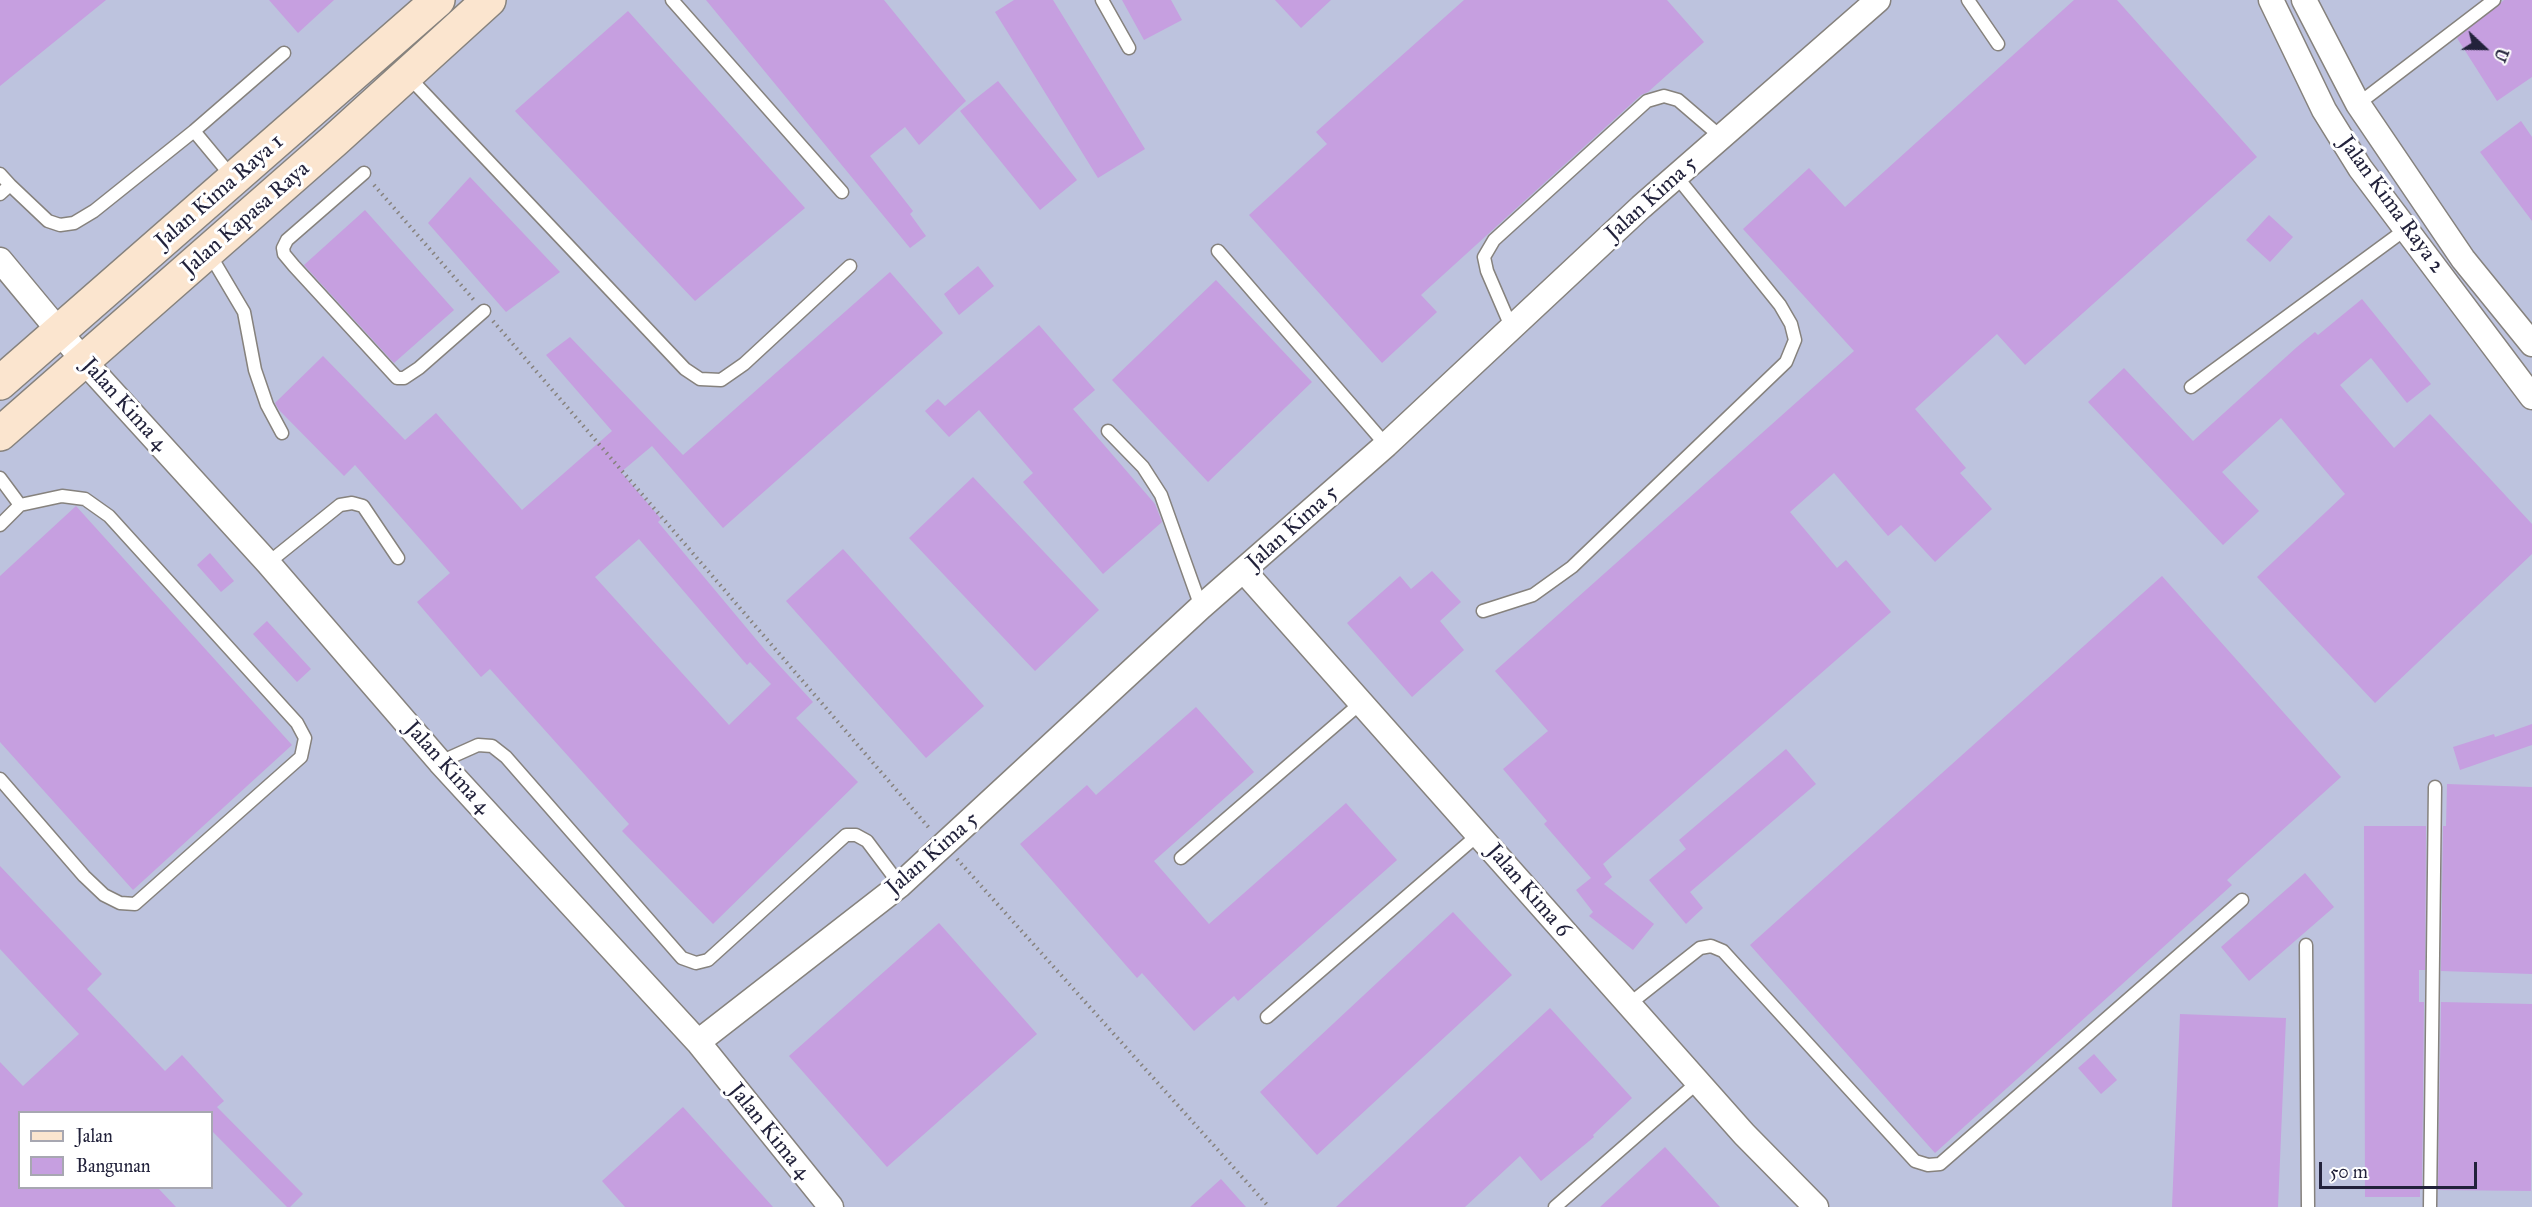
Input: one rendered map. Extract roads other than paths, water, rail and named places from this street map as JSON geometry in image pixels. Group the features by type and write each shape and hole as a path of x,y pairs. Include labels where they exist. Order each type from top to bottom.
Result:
{"main road":[{"name":"Jalan Kima Raya 1","path":"0,383 233,178 308,117 438,0"},
{"name":"Jalan Kapasa Raya","path":"0,434 208,252 489,0"}],"street":[{"name":"Jalan Kima 5","path":"698,1042 900,885 945,846 1201,607 1244,572 1512,330 1641,207 1878,0"},
{"name":"Jalan Kima Raya 2","path":"2271,0 2324,110 2360,168 2406,230 2453,268 2532,344"},
{"name":"Jalan Kima Raya 2","path":"2304,0 2358,104 2453,268 2532,397"},
{"name":"Jalan Kima 4","path":"0,260 83,360 268,563 440,762 698,1042 831,1207"},
{"name":"Jalan Kima 6","path":"1244,572 1744,1134 1816,1207"}],"lane":[{"path":"672,0 842,192"},
{"path":"1102,0 1129,48"},
{"path":"1968,0 1998,44"},
{"path":"2358,104 2494,0"},
{"path":"0,174 48,221 60,225 74,223 94,211 194,131 284,52"},
{"path":"406,75 686,369 700,379 722,380 744,364 850,266"},
{"path":"1512,330 1487,271 1484,257 1494,240 1647,101 1664,96 1678,100 1720,136"},
{"path":"194,131 233,178"},
{"path":"364,173 287,240 283,248 284,254 294,266 398,378 404,378 419,368 484,311"},
{"path":"1483,611 1533,595 1572,567 1786,362 1794,340 1791,324 1780,305 1677,177"},
{"path":"0,194 10,185"},
{"path":"2191,387 2406,230"},
{"path":"1218,251 1386,445"},
{"path":"208,252 244,312 255,370 267,405 282,433"},
{"path":"1108,430 1143,467 1161,495 1201,607"},
{"path":"0,478 20,505"},
{"path":"0,525 20,505 62,496 85,499 109,516 297,723 304,738 301,756 135,904 120,903 104,895 84,876 0,779"},
{"path":"268,563 340,505 352,503 363,506 398,558"},
{"path":"1181,858 1362,702"},
{"path":"440,762 478,745 492,746 506,758 682,958 696,963 708,960 846,835 856,835 867,841 900,885"},
{"path":"2430,1207 2434,787"},
{"path":"1267,1017 1479,834"},
{"path":"1629,1005 1700,948 1711,946 1723,951 1915,1161 1928,1165 1940,1164 2242,900"},
{"path":"2307,945 2308,1207"},
{"path":"1555,1207 1698,1082"}]}
